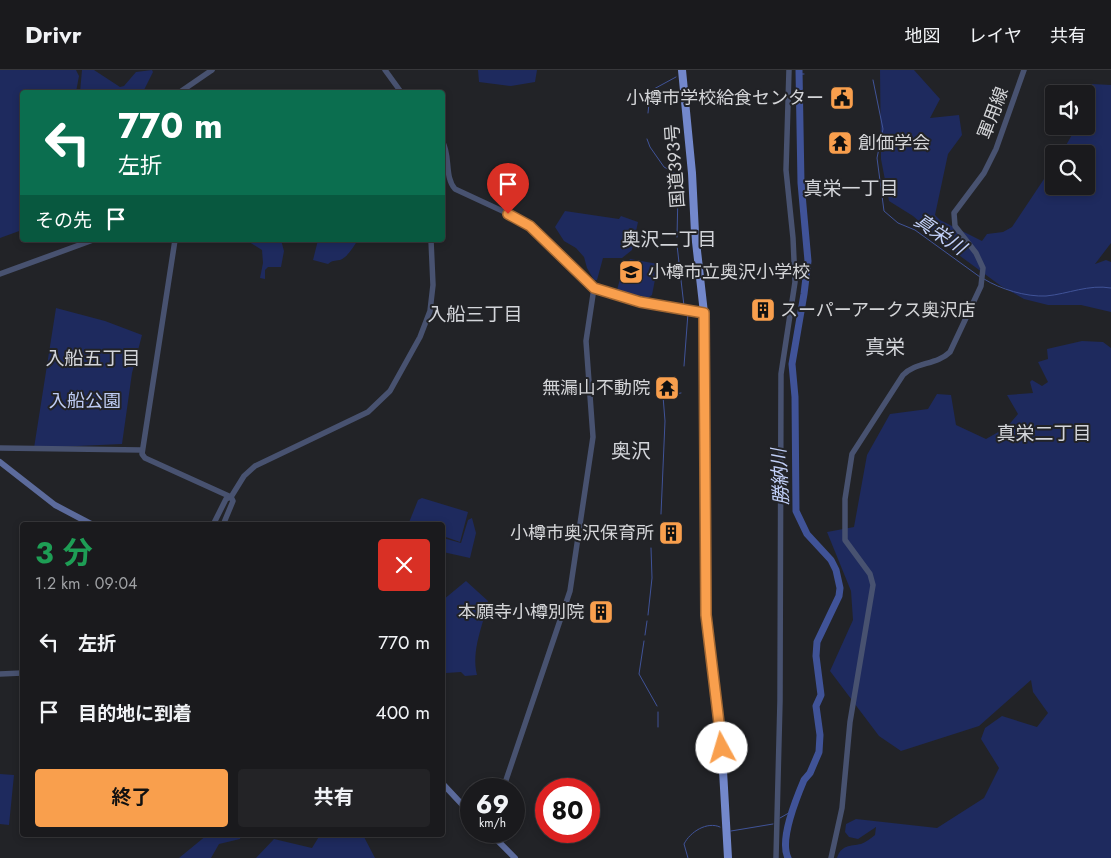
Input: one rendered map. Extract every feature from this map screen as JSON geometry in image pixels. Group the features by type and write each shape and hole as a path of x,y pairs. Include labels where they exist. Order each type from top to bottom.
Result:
{"highway":[{"name":"国道393号","path":"682,70 692,174 694,233 704,313 706,615 722,753 728,858"}],"main road":[{"path":"0,462 55,505 87,522"},
{"path":"445,786 460,802"},
{"path":"500,843 515,858"}],"street":[{"path":"184,90 212,70"},
{"path":"385,70 400,90"},
{"path":"776,858 780,701 782,374 795,282 786,170 789,70"},
{"name":"軍用線","path":"831,858 842,808 850,722 873,585 870,574 848,546 844,535 845,499 852,454 903,375 908,370 945,358 953,346 981,286 983,268 976,253 955,226 954,213 988,166 1015,102 1024,70"},
{"path":"445,145 450,181 455,189 524,221 594,288 640,302 704,313"},
{"path":"0,274 88,242"},
{"path":"175,242 142,450 145,458 231,497"},
{"path":"215,522 226,500 231,497 240,481 256,466 368,412 390,390 420,337 430,312 433,285 431,242"},
{"path":"507,778 570,591 593,437 586,341 594,288"},
{"path":"0,448 142,450"},
{"path":"224,522 233,501 231,497"},
{"path":"0,674 20,673"}],"green space":[{"path":"0,70 76,70 79,76 76,90 20,90 20,231 0,238"},
{"path":"82,70 94,70 120,87 124,86 136,72 152,70 153,72 144,90 80,90"},
{"path":"478,70 537,70 535,82 511,86 479,82"},
{"path":"880,70 914,70 940,99 930,118 959,115 962,135 948,154 935,215 940,220 982,241 987,234 1003,232 1012,227 1045,178 1045,195 1095,195 1095,145 1066,145 1072,135 1095,135 1095,85 1092,84 1111,85 1111,243 1095,264 1106,260 1111,262 1111,312 1081,305 1048,305 1024,299 1001,286 956,253 913,216 889,201 881,159"},
{"path":"565,211 619,219 621,216 638,222 632,250 622,258 603,258 597,280 594,280 587,268 584,257 576,248 564,241 555,227"},
{"path":"249,242 282,242 284,251 281,267 268,267 265,270 265,279 260,278 263,263 262,250"},
{"path":"318,242 357,242 350,252 340,260 332,261 328,264 313,260"},
{"path":"630,259 658,264 652,295 648,298 617,290 623,268"},
{"name":"入船公園","path":"56,308 105,321 142,335 132,373 122,444 34,448"},
{"path":"1082,341 1103,342 1111,348 1111,858 837,858 843,848 861,844 875,835 876,827 858,839 849,837 845,832 846,824 856,819 937,828 984,798 999,768 981,739 985,728 1002,716 1037,727 1048,713 1033,692 1031,680 979,726 901,751 879,736 830,671 853,620 851,591 827,532 854,527 867,455 890,414 928,409 937,394 951,395 956,425 986,439 1007,427 1018,414 1007,395 1033,393 1030,382 1032,380 1042,386 1048,382 1038,362 1048,359 1047,349"},
{"path":"422,498 468,512 460,542 445,537 445,522 409,522 418,500"},
{"path":"472,518 476,533 470,558 445,552 445,539 461,543 468,520"},
{"path":"466,581 488,601 475,656 477,675 465,676 461,672 446,673 445,598"},
{"path":"0,774 14,775 9,825 0,824"},
{"path":"205,837 240,837 240,839 219,844 211,858 179,858"},
{"path":"319,837 364,837 375,858 256,858 274,839 312,848"}],"waterway":[{"name":"勝納川","path":"788,858 786,841 790,819 804,780 810,773 819,752 820,735 816,706 821,695 816,656 817,642 839,596 840,588 836,570 831,560 807,534 796,511 795,397 792,364 808,261 801,183 799,70"},
{"path":"648,113 652,90 676,77"},
{"name":"真栄川","path":"873,80 883,129 877,158 884,211 898,223 915,230 980,277"},
{"path":"647,139 650,147 664,167 680,176 681,184"},
{"path":"677,237 678,193"},
{"path":"677,245 684,306"},
{"name":"真栄川","path":"984,279 1014,292 1038,296 1054,295 1095,287 1111,288"},
{"path":"684,366 688,313"},
{"path":"661,514 665,421 663,396 681,393"},
{"path":"648,615 652,578 651,548"},
{"path":"645,635 647,621"},
{"path":"644,641 639,674 657,706"},
{"path":"658,712 658,727"},
{"path":"780,818 794,810"},
{"path":"731,831 773,824"},
{"path":"688,858 684,844 690,835 710,825 720,827"}],"place":[{"name":"小樽市学校給食センター","path":"842,98"},
{"name":"創価学会","path":"840,143"},
{"name":"小樽市立奥沢小学校","path":"631,272"},
{"name":"スーパーアークス奥沢店","path":"763,310"},
{"name":"無漏山不動院","path":"667,388"},
{"name":"小樽市奥沢保育所","path":"671,533"},
{"name":"本願寺小樽別院","path":"601,612"}],"district":[{"name":"真栄一丁目","path":"851,188"},
{"name":"奥沢二丁目","path":"669,239"},
{"name":"入船三丁目","path":"475,314"},
{"name":"真栄","path":"885,347"},
{"name":"入船五丁目","path":"93,358"},
{"name":"真栄二丁目","path":"1044,433"},
{"name":"奥沢","path":"631,451"}],"route":[{"path":"508,214 524,221 544,238 594,288 640,302 704,313 706,615 722,748"}]}
